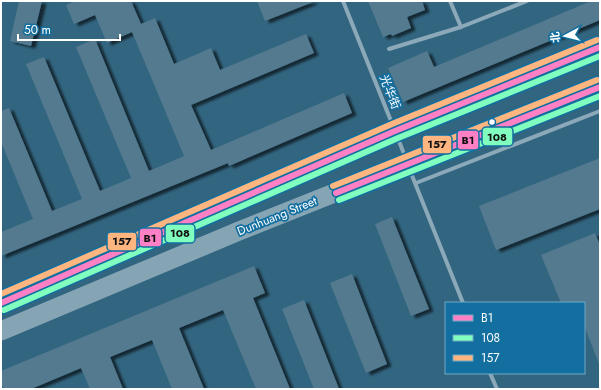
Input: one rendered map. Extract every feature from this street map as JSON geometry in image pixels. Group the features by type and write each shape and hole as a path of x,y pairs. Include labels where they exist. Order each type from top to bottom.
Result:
{"main road":[{"path":"1,303 395,131 600,47"},
{"name":"Dunhuang Street","path":"1,330 239,231 408,165 600,87"}],"street":[{"name":"光华街","path":"343,1 463,302"},
{"path":"450,1 461,27"},
{"path":"389,49 461,27 527,1"},
{"path":"416,184 600,111"},
{"path":"490,374 497,389"}],"building":[{"path":"19,1 42,1 31,46 10,41"},
{"path":"75,1 131,1 141,24 155,18 174,64 211,48 220,70 306,34 314,53 191,105 211,150 344,93 352,113 229,166 228,163 1,256 1,232 33,219 1,142 1,111 9,108 52,211 82,199 26,64 44,57 100,191 131,178 76,47 95,39 149,171 184,156 132,32 107,43 95,15 74,24 66,5"},
{"path":"257,1 313,1 313,2 265,21"},
{"path":"368,1 422,1 425,10 407,17 411,28 392,36 391,34 383,37"},
{"path":"591,1 600,1 600,20 403,102 388,68 427,51 434,67"},
{"path":"600,158 600,209 496,250 479,206"},
{"path":"392,217 429,309 411,316 375,224"},
{"path":"595,233 600,245 599,364 585,328 585,302 561,302 541,255"},
{"path":"254,266 265,293 253,298 290,389 256,389 223,310 179,328 204,389 172,389 152,340 110,357 123,389 90,389 81,368 31,389 4,389 1,383 1,371"},
{"path":"352,274 387,364 366,373 330,283"},
{"path":"304,300 339,389 314,389 282,309"}],"transit line":[{"name":"157","path":"1,294 392,124 597,40"},
{"name":"B1","path":"1,303 395,131 600,47"},
{"name":"108","path":"4,310 398,138 600,56"},
{"name":"157","path":"333,186 597,80"},
{"name":"B1","path":"336,193 600,87"},
{"name":"108","path":"339,200 600,96"}]}
